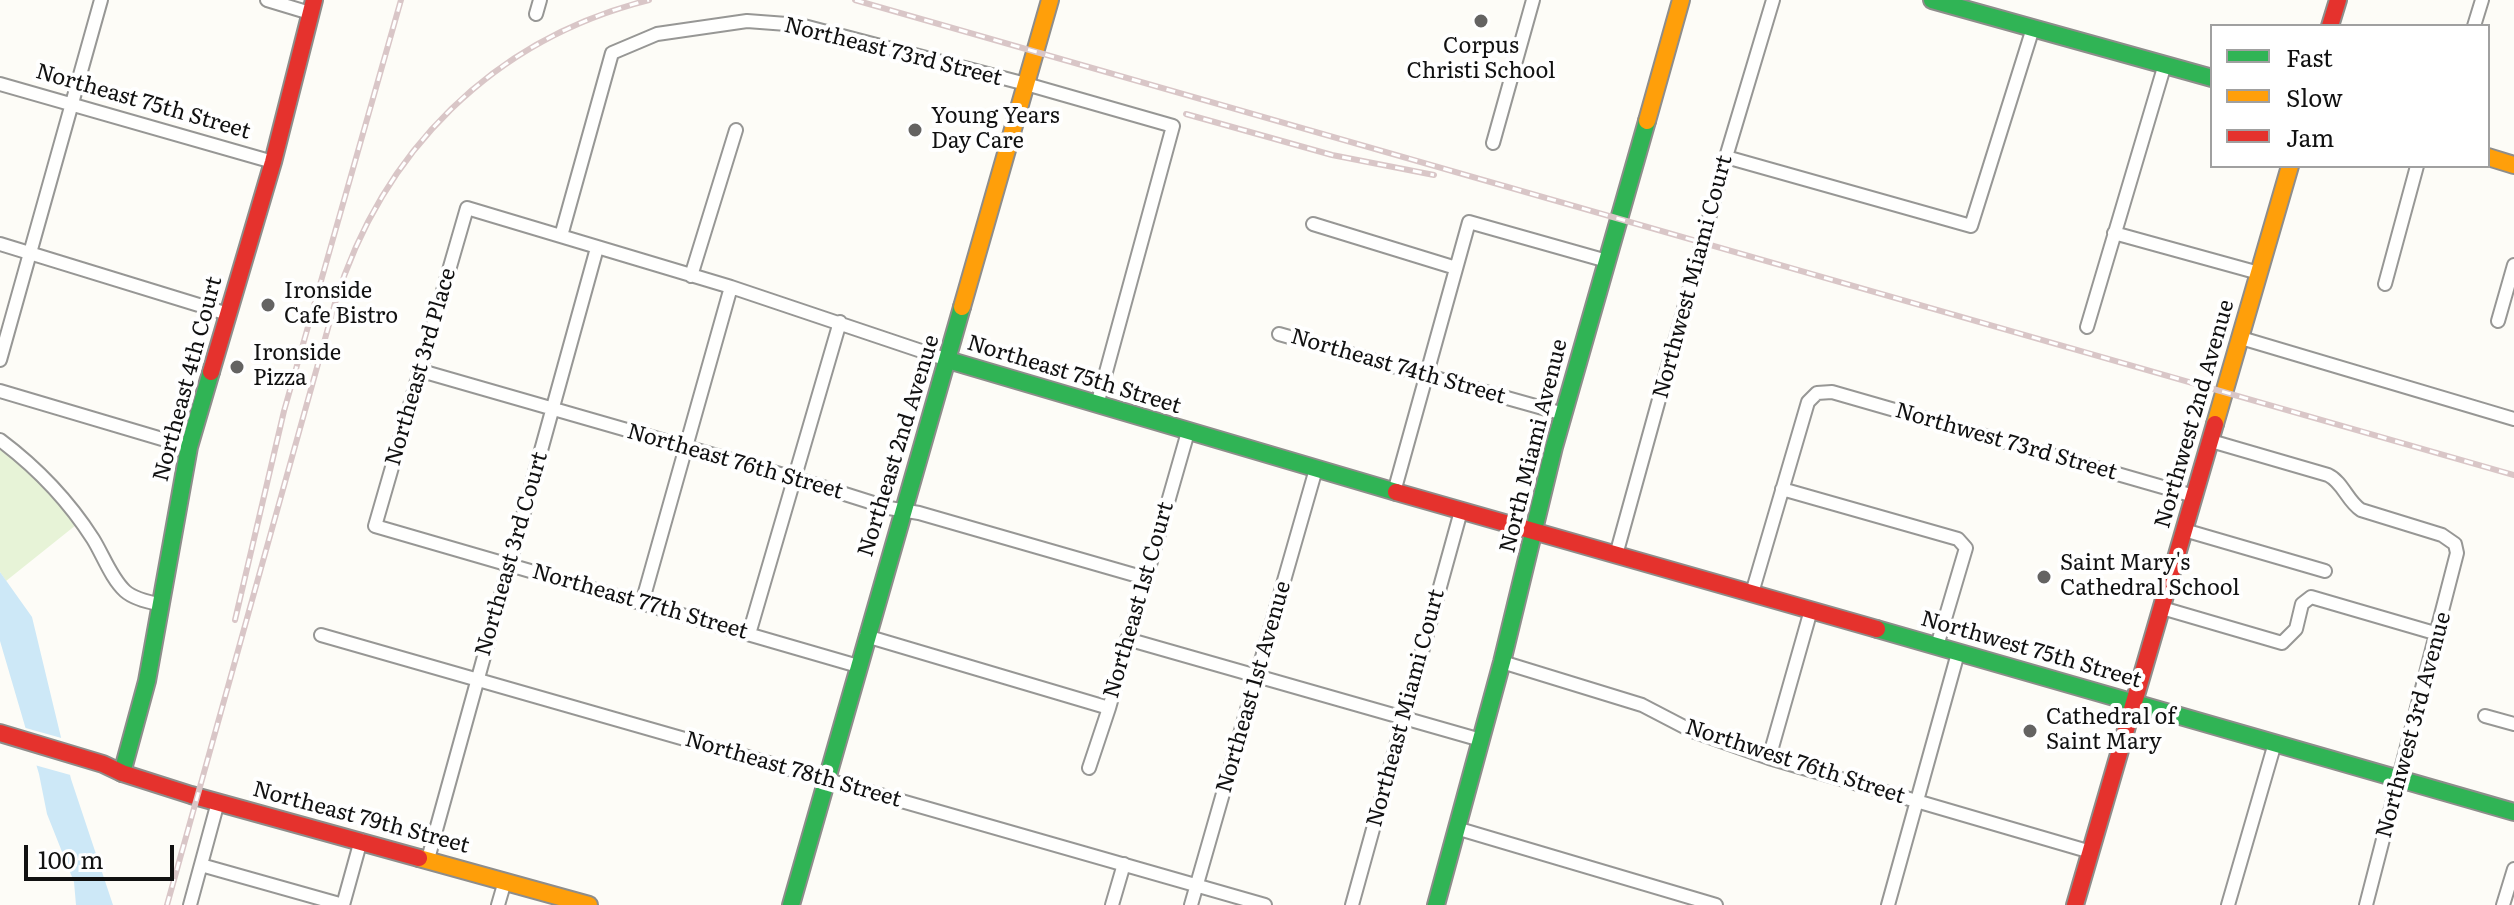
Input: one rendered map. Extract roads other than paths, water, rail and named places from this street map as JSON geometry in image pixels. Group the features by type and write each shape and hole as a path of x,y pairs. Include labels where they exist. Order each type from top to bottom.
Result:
{"street":[{"path":"0,360 101,0"},
{"path":"267,0 312,7"},
{"path":"536,14 540,0"},
{"name":"Northeast 2nd Avenue","path":"791,905 1050,0"},
{"path":"1493,143 1533,0"},
{"name":"North Miami Avenue","path":"1436,905 1502,662 1564,414 1681,0"},
{"name":"Northwest Miami Court","path":"1616,555 1726,157 1773,0"},
{"path":"1932,0 2210,77"},
{"path":"2331,24 2338,0"},
{"path":"2475,24 2482,0"},
{"name":"Northeast 4th Court","path":"122,773 144,692 189,447 273,162 312,7"},
{"name":"Northeast 73rd Street","path":"561,236 612,53 657,34 747,21 800,25 1173,126 1097,405"},
{"path":"1726,157 1971,226 2033,28"},
{"path":"2087,327 2165,64"},
{"name":"Northeast 75th Street","path":"0,84 273,162"},
{"path":"691,276 736,130"},
{"path":"2490,158 2514,165"},
{"name":"Northwest 2nd Avenue","path":"2075,905 2289,168"},
{"path":"2385,284 2416,168"},
{"name":"Northeast 75th Street","path":"467,208 731,287 948,360 1534,533"},
{"name":"Northeast 3rd Place","path":"375,526 467,208"},
{"path":"1394,492 1469,222 1607,261"},
{"path":"1313,224 1456,268"},
{"path":"2114,233 2259,273"},
{"path":"0,244 228,314"},
{"name":"Northeast 3rd Court","path":"428,859 597,248"},
{"path":"2498,321 2514,265"},
{"path":"642,603 731,287"},
{"path":"749,634 840,322"},
{"name":"Northeast 74th Street","path":"1279,334 1564,414"},
{"path":"2241,338 2514,419"},
{"name":"Northeast 76th Street","path":"418,370 1145,578"},
{"name":"Northwest 73rd Street","path":"1782,489 1808,402 1817,393 1832,392 2194,496"},
{"path":"0,404 6,393 189,447"},
{"name":"Northeast 1st Court","path":"1089,768 1188,432"},
{"path":"0,440 19,454 63,498 94,541 120,587 128,595 159,604"},
{"name":"Northwest 3rd Avenue","path":"2211,441 2328,475 2335,478 2361,510 2442,535 2455,544 2457,553 2438,634 2366,905"},
{"name":"Northeast 1st Avenue","path":"1191,905 1316,469"},
{"path":"1752,593 1782,489 1958,539 1966,548 1937,646"},
{"name":"Northeast Miami Court","path":"1352,905 1461,511"},
{"name":"Northeast 77th Street","path":"375,526 858,666"},
{"path":"2184,530 2325,571"},
{"name":"Northwest 75th Street","path":"1534,533 2514,812"},
{"path":"2162,608 2282,643 2296,629 2302,604 2311,597 2438,634"},
{"path":"1769,758 1811,610"},
{"name":"Northeast 78th Street","path":"321,635 1265,905"},
{"path":"866,636 1109,708"},
{"path":"1127,639 1481,740"},
{"path":"1888,905 1958,653"},
{"name":"Northwest 76th Street","path":"1502,662 1642,705 1692,731 1769,758 2091,852"},
{"path":"2485,716 2514,724"},
{"name":"Northeast 79th Street","path":"0,733 26,746"},
{"path":"2228,905 2275,743"},
{"name":"Northeast 79th Street","path":"0,744 26,746 70,758 589,905"},
{"path":"190,905 218,802"},
{"path":"1456,828 1682,900 1716,905"},
{"path":"201,865 343,905 361,840"},
{"path":"1112,905 1124,864"},
{"path":"2503,905 2514,869"},
{"path":"498,905 505,881"}],"water":[{"path":"0,572 32,617 71,779 113,905 76,905 74,882 47,814 39,774 0,641"}],"railway":[{"path":"235,620 284,411 401,0"},
{"path":"167,905 335,303 356,248 382,197 414,151 451,109 493,73 541,42 593,18 649,0"},
{"path":"855,0 2514,475"},
{"path":"1186,114 1332,155 1434,175"}],"place":[{"name":"Corpus Christi School","path":"1481,21"},
{"name":"Young Years Day Care","path":"915,130"},
{"name":"Ironside Cafe Bistro","path":"268,305"},
{"name":"Ironside Pizza","path":"237,367"},
{"name":"Saint Mary's Cathedral School","path":"2044,577"},
{"name":"Cathedral of Saint Mary","path":"2030,731"}]}
